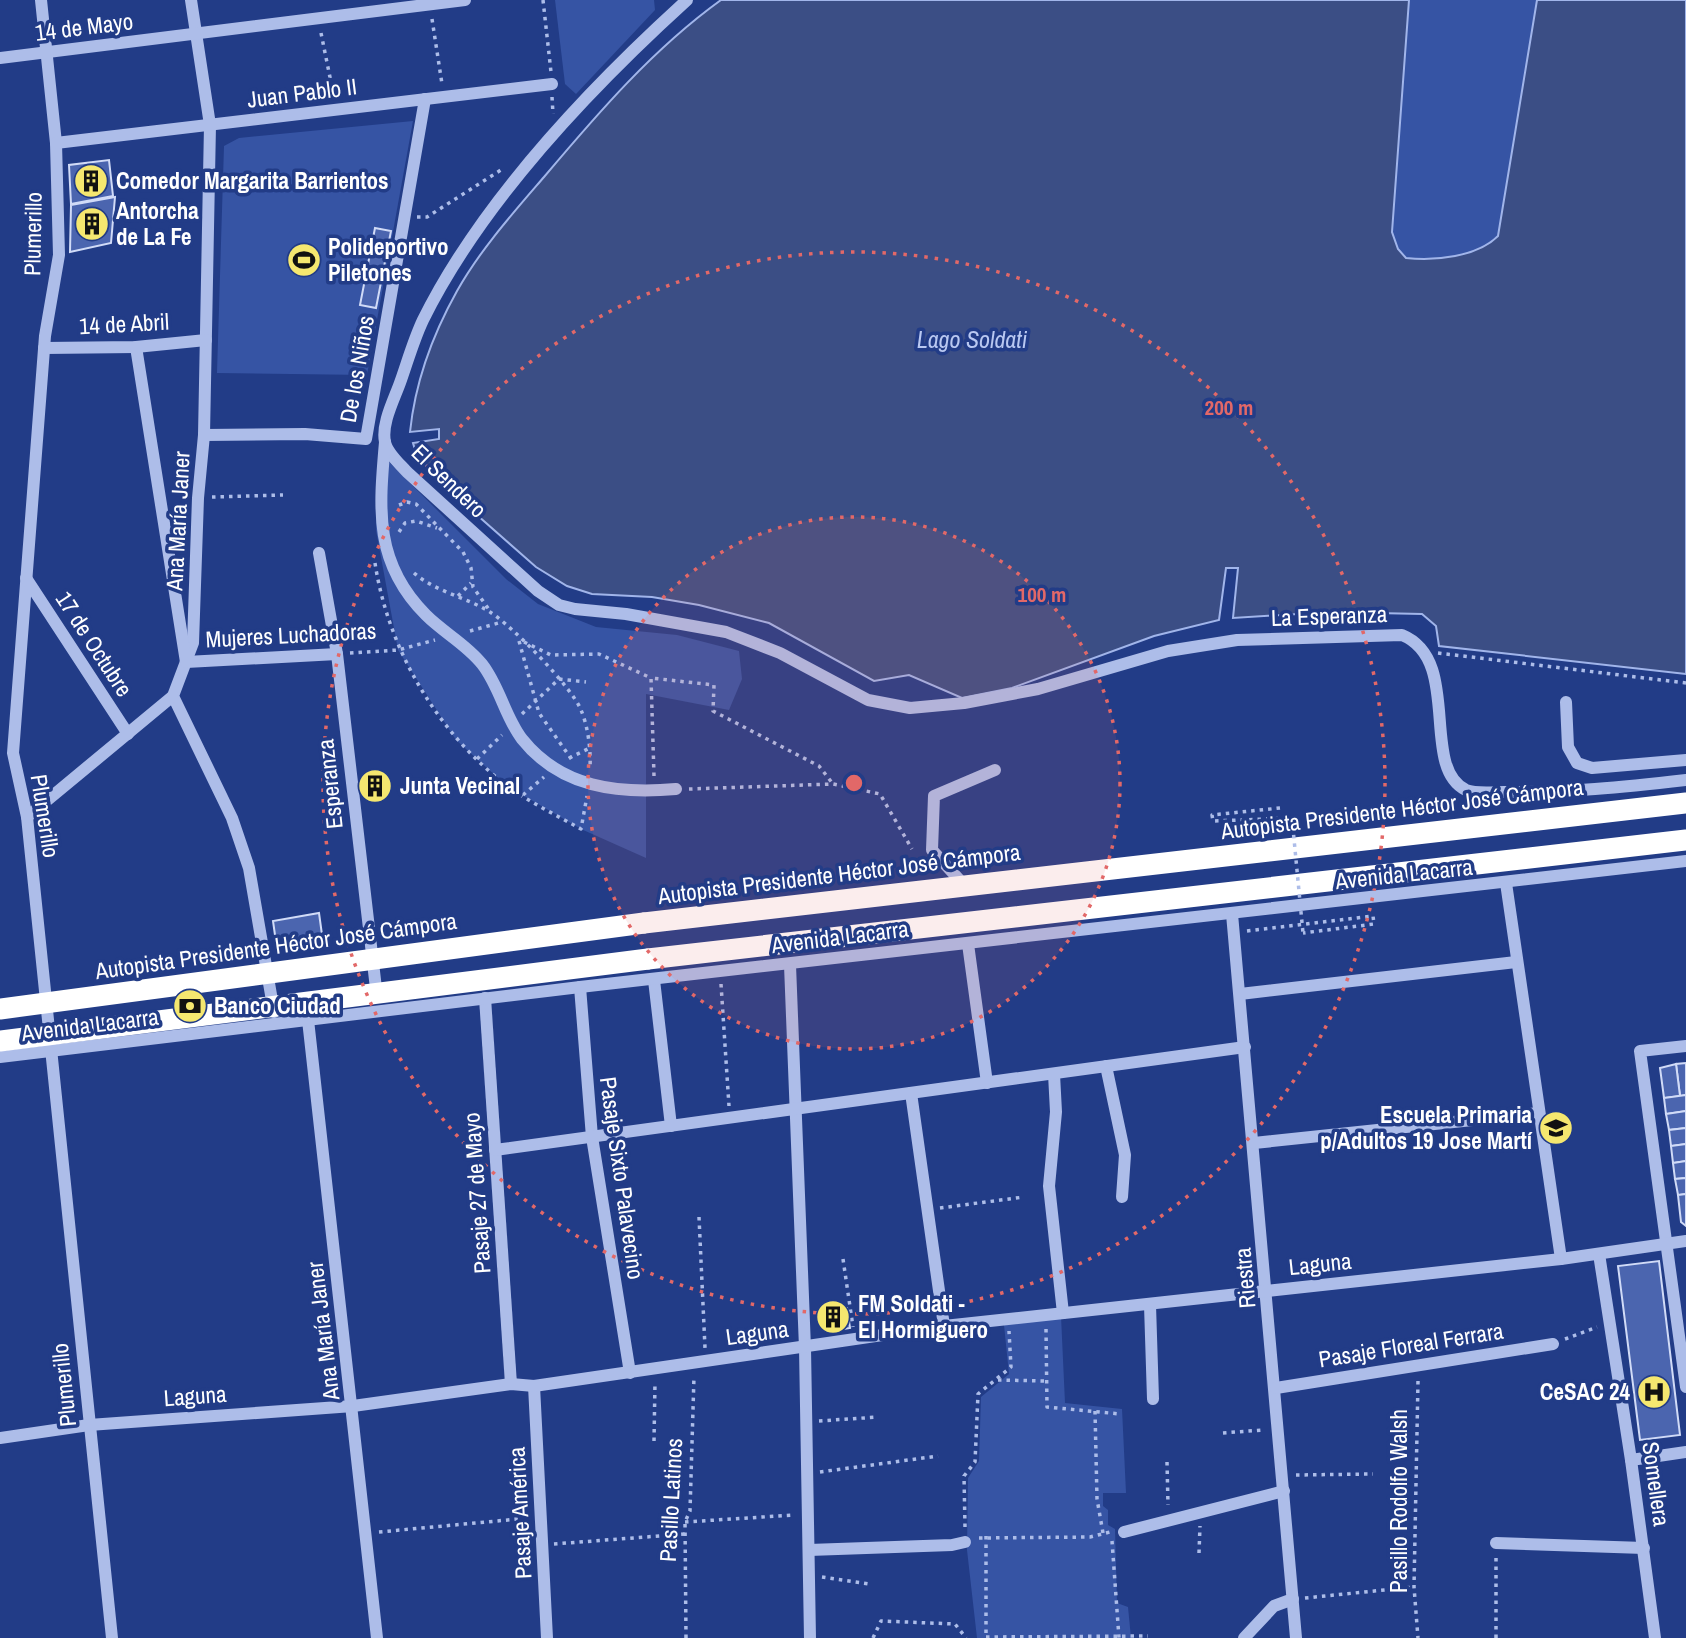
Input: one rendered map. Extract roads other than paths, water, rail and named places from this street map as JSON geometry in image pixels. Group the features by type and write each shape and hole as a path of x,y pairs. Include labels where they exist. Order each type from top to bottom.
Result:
{"highway":[{"name":"Autopista Presidente Héctor José Cámpora","path":"0,1009 644,923 1686,803"},
{"path":"0,1041 651,969 1686,840"}],"street":[{"name":"Plumerillo","path":"41,0 56,143 59,255 44,348 13,753 26,817 112,1638"},
{"name":"Ana María Janer","path":"173,696 193,643 198,498 204,435 210,125 191,0"},
{"name":"14 de Mayo","path":"0,58 465,0"},
{"name":"El Sendero","path":"687,0 553,137 508,190 467,248 423,321 388,416 385,441 407,472 512,569 558,605 726,632 780,653 868,701 910,708"},
{"name":"Juan Pablo II","path":"56,143 552,83"},
{"name":"De los Niños","path":"204,435 305,434 366,439 425,99"},
{"name":"14 de Abril","path":"44,348 136,347 206,340"},
{"path":"136,347 186,662"},
{"path":"385,441 381,492 386,550 393,571 410,597 438,626 473,653 485,668 521,738 552,768 589,786 655,791 676,789"},
{"name":"Esperanza","path":"319,553 337,654 379,1011"},
{"name":"17 de Octubre","path":"26,578 128,734"},
{"name":"La Esperanza","path":"910,708 964,703 1038,689 1168,650 1237,640 1402,635 1412,639 1424,654 1437,686 1447,768 1456,783 1469,791 1562,792 1686,780"},
{"name":"Mujeres Luchadoras","path":"186,662 337,654"},
{"path":"26,817 173,696 232,818 248,868 276,1025"},
{"path":"1566,702 1568,747 1577,763 1592,768 1686,760"},
{"path":"965,886 932,850 934,796 995,770"},
{"name":"Avenida Lacarra","path":"0,1058 580,987 651,969 720,972 790,965 1686,861"},
{"path":"1506,883 1561,1259"},
{"name":"Riestra","path":"1233,914 1268,1291 1296,1638"},
{"path":"968,944 987,1083"},
{"path":"1240,994 1516,962"},
{"path":"790,965 805,1348 810,1638"},
{"path":"651,969 671,1126"},
{"name":"Pasaje Sixto Palavecino","path":"580,987 592,1137 630,1373"},
{"name":"Pasaje 27 de Mayo","path":"485,998 511,1384"},
{"name":"Ana María Janer","path":"308,1020 377,1638"},
{"path":"1686,1045 1640,1051 1686,1387"},
{"path":"495,1150 1245,1047"},
{"path":"1106,1066 1125,1155 1122,1197"},
{"path":"1054,1074 1056,1112 1049,1186 1063,1312"},
{"path":"911,1093 944,1326"},
{"path":"1254,1143 1539,1113"},
{"name":"Laguna","path":"0,1438 89,1425 353,1406 511,1384 534,1386 944,1326 1063,1312 1150,1306 1561,1259 1686,1241"},
{"name":"Somellera","path":"1599,1254 1644,1548 1655,1638"},
{"path":"1150,1306 1153,1399"},
{"name":"Pasaje Floreal Ferrara","path":"1276,1388 1553,1344"},
{"name":"Pasaje América","path":"534,1386 547,1638"},
{"path":"1631,1460 1686,1452"},
{"path":"1118,1532 1201,1514 1284,1491"},
{"path":"809,1550 952,1545 965,1542"},
{"path":"1496,1543 1644,1548"},
{"path":"1244,1638 1274,1606 1293,1599"}],"water":[{"name":"Lago Soldati","path":"721,0 1409,0 1392,232 1398,249 1406,258 1430,259 1479,249 1498,236 1537,0 1686,0 1686,674 1439,646 1436,626 1422,614 1331,612 1233,618 1238,568 1226,568 1219,620 1154,636 1012,688 962,698 909,675 874,681 769,623 699,605 652,597 592,594 567,586 536,567 460,500 416,453 413,443 439,439 439,429 410,432 426,359 457,291 486,246 509,218 627,83 672,39"}],"place":[{"name":"Comedor Margarita Barrientos","path":"91,181"},
{"name":"Antorcha de La Fe","path":"92,224"},
{"name":"Polideportivo Piletones","path":"304,260"},
{"name":"Junta Vecinal","path":"375,786"},
{"name":"Banco Ciudad","path":"190,1006"},
{"name":"Escuela Primaria p/Adultos 19 Jose Martí","path":"1556,1128"},
{"name":"FM Soldati - El Hormiguero","path":"833,1317"},
{"name":"CeSAC 24","path":"1654,1392"}]}
